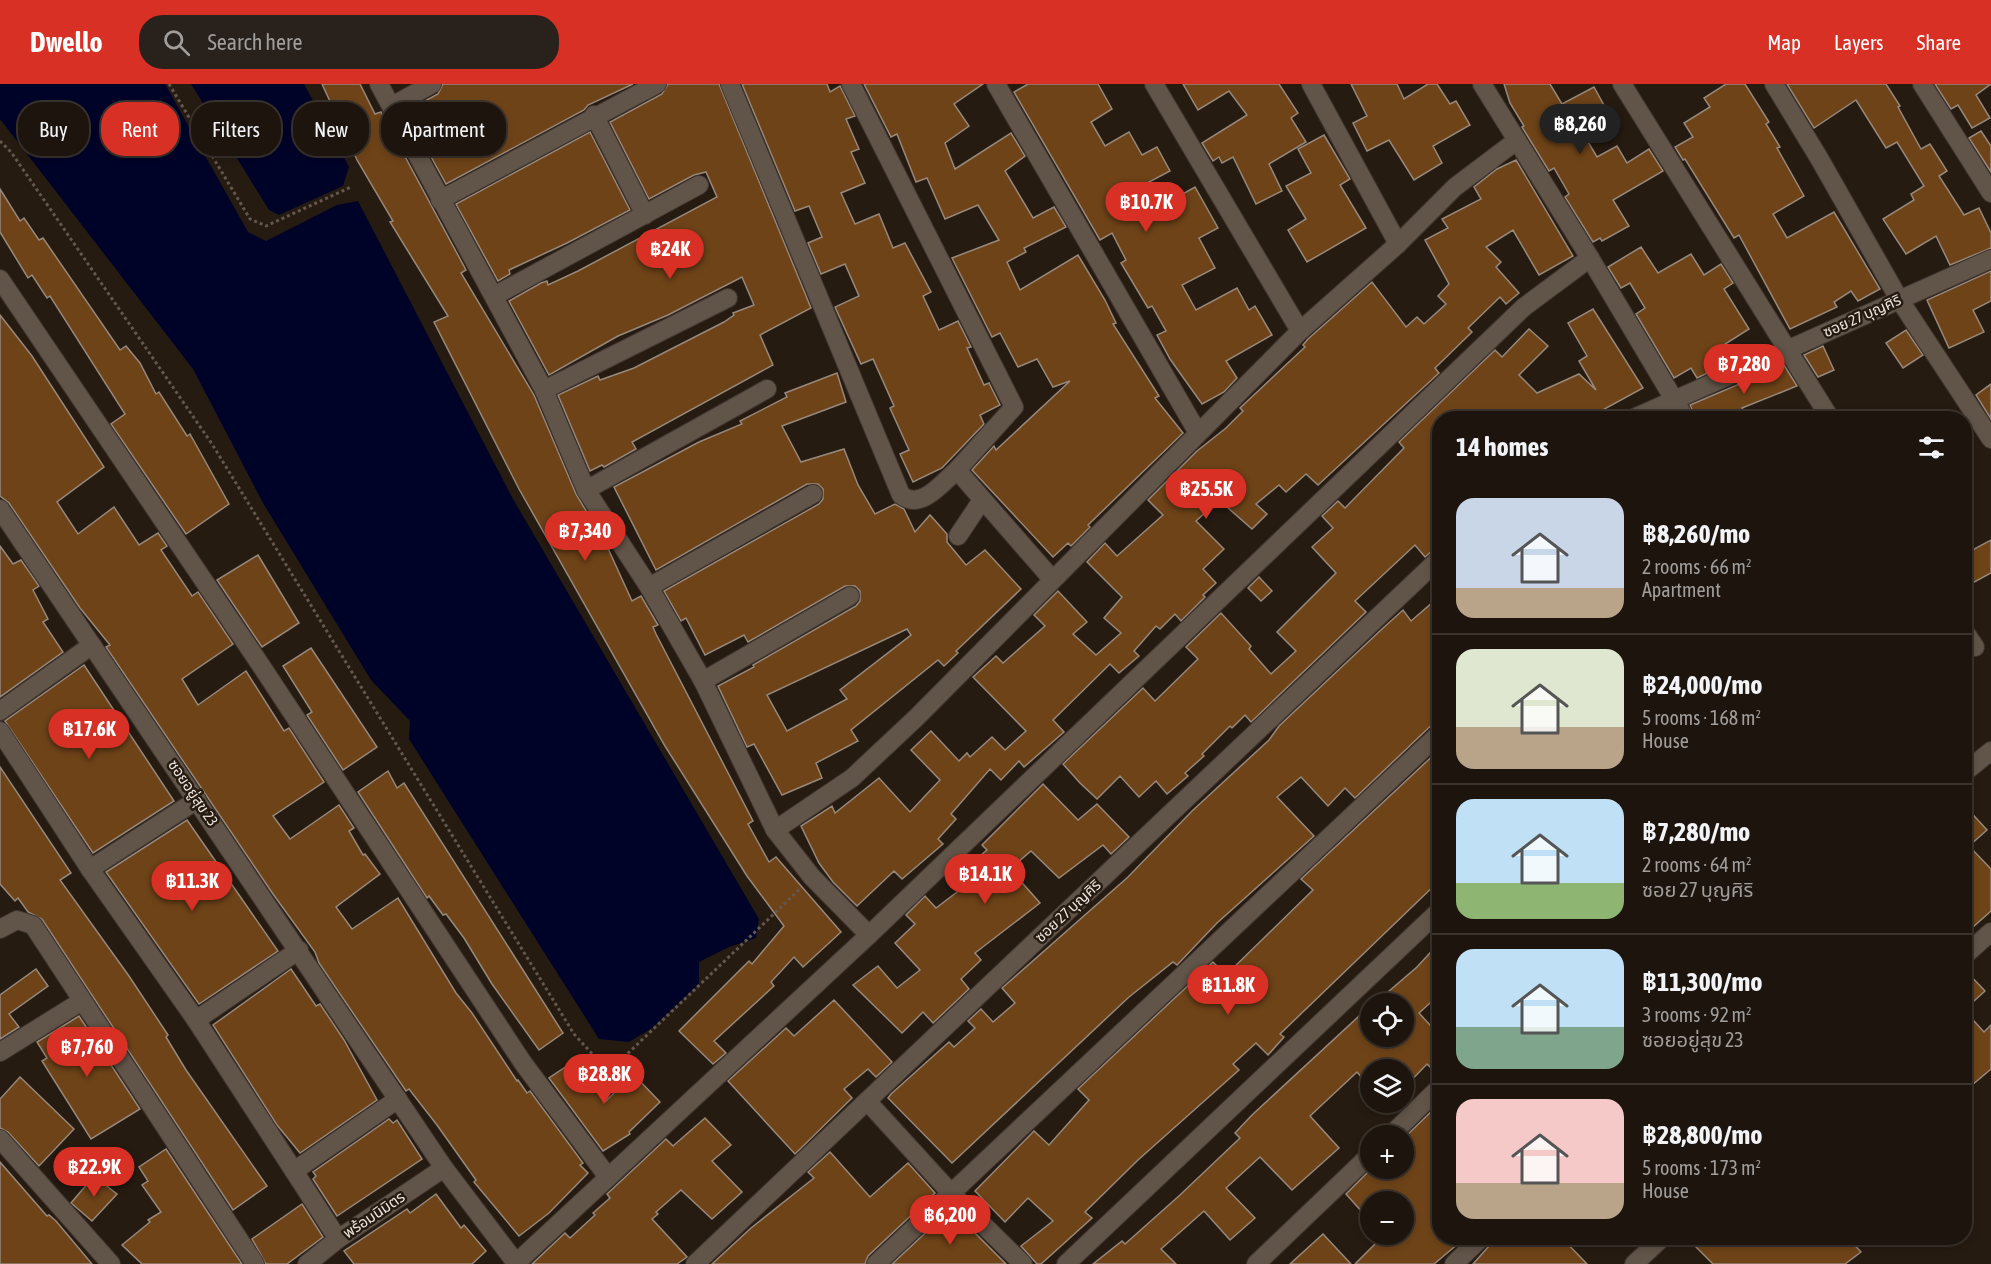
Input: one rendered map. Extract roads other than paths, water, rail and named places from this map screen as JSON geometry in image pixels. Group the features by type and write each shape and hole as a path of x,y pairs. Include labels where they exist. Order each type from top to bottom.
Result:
{"street":[{"path":"379,84 390,102"},
{"path":"399,102 432,84"},
{"path":"440,200 594,115 657,84"},
{"path":"730,84 901,495 913,501 921,500 957,470 1014,407 851,84"},
{"path":"996,84 1198,433"},
{"path":"1154,84 1300,331"},
{"path":"1311,84 1398,244"},
{"path":"1482,84 1590,258 1680,411"},
{"path":"1622,84 1826,411"},
{"path":"1774,84 1820,158 1899,299 1991,439"},
{"path":"1922,84 1991,193"},
{"path":"594,115 645,214"},
{"path":"775,830 852,778 917,717 1300,331 1398,244 1461,183 1516,141"},
{"path":"418,156 544,390 586,490 649,587 703,681 775,830 812,877 869,935"},
{"path":"494,296 699,185"},
{"path":"516,1264 869,935 1529,303 1590,258"},
{"name":"ซอย 27 บุญศิริ","path":"1652,411 1991,259"},
{"path":"0,279 255,657 523,1063 608,1177"},
{"path":"544,390 728,298"},
{"path":"586,490 767,389"},
{"path":"957,470 1052,579"},
{"path":"649,587 813,494"},
{"path":"958,536 982,500"},
{"name":"ซอยอยู่สุข 23","path":"0,509 444,1168 516,1264"},
{"name":"ซอย 27 บุญศิริ","path":"695,1264 1432,566"},
{"path":"703,681 850,596"},
{"path":"0,711 92,645"},
{"path":"0,731 90,869 196,1020 338,1239"},
{"path":"876,1264 1432,741"},
{"path":"1972,766 1990,752"},
{"path":"90,869 197,800"},
{"path":"1066,1264 1432,918"},
{"path":"0,929 17,920 33,925 255,1264"},
{"path":"1972,950 1991,932"},
{"path":"196,1020 299,950"},
{"path":"0,1052 82,1001"},
{"path":"1401,1125 1432,1095"},
{"path":"294,1171 398,1100"},
{"path":"867,1101 951,1193 1023,1264"},
{"path":"0,1138 111,1264"},
{"path":"1256,1264 1360,1165"},
{"name":"พร้อมนิมิตร","path":"306,1264 338,1239 444,1168"},
{"path":"1454,1264 1474,1245"},
{"path":"1635,1264 1655,1245"}],"water":[{"path":"0,84 165,84 175,102 101,102 101,156 179,156 179,109 191,130 191,156 205,156 248,232 266,241 337,205 358,201 513,499 759,919 756,938 729,947 699,962 699,984 652,1028 629,1042 599,1039 409,739 410,721 371,680 263,503 193,369 29,156 89,156 89,102 18,102 18,142 0,119"},
{"path":"191,84 304,84 314,102 293,102 293,156 343,156 349,167 343,186 279,215 269,210 236,156 281,156 281,102 202,102"}]}
